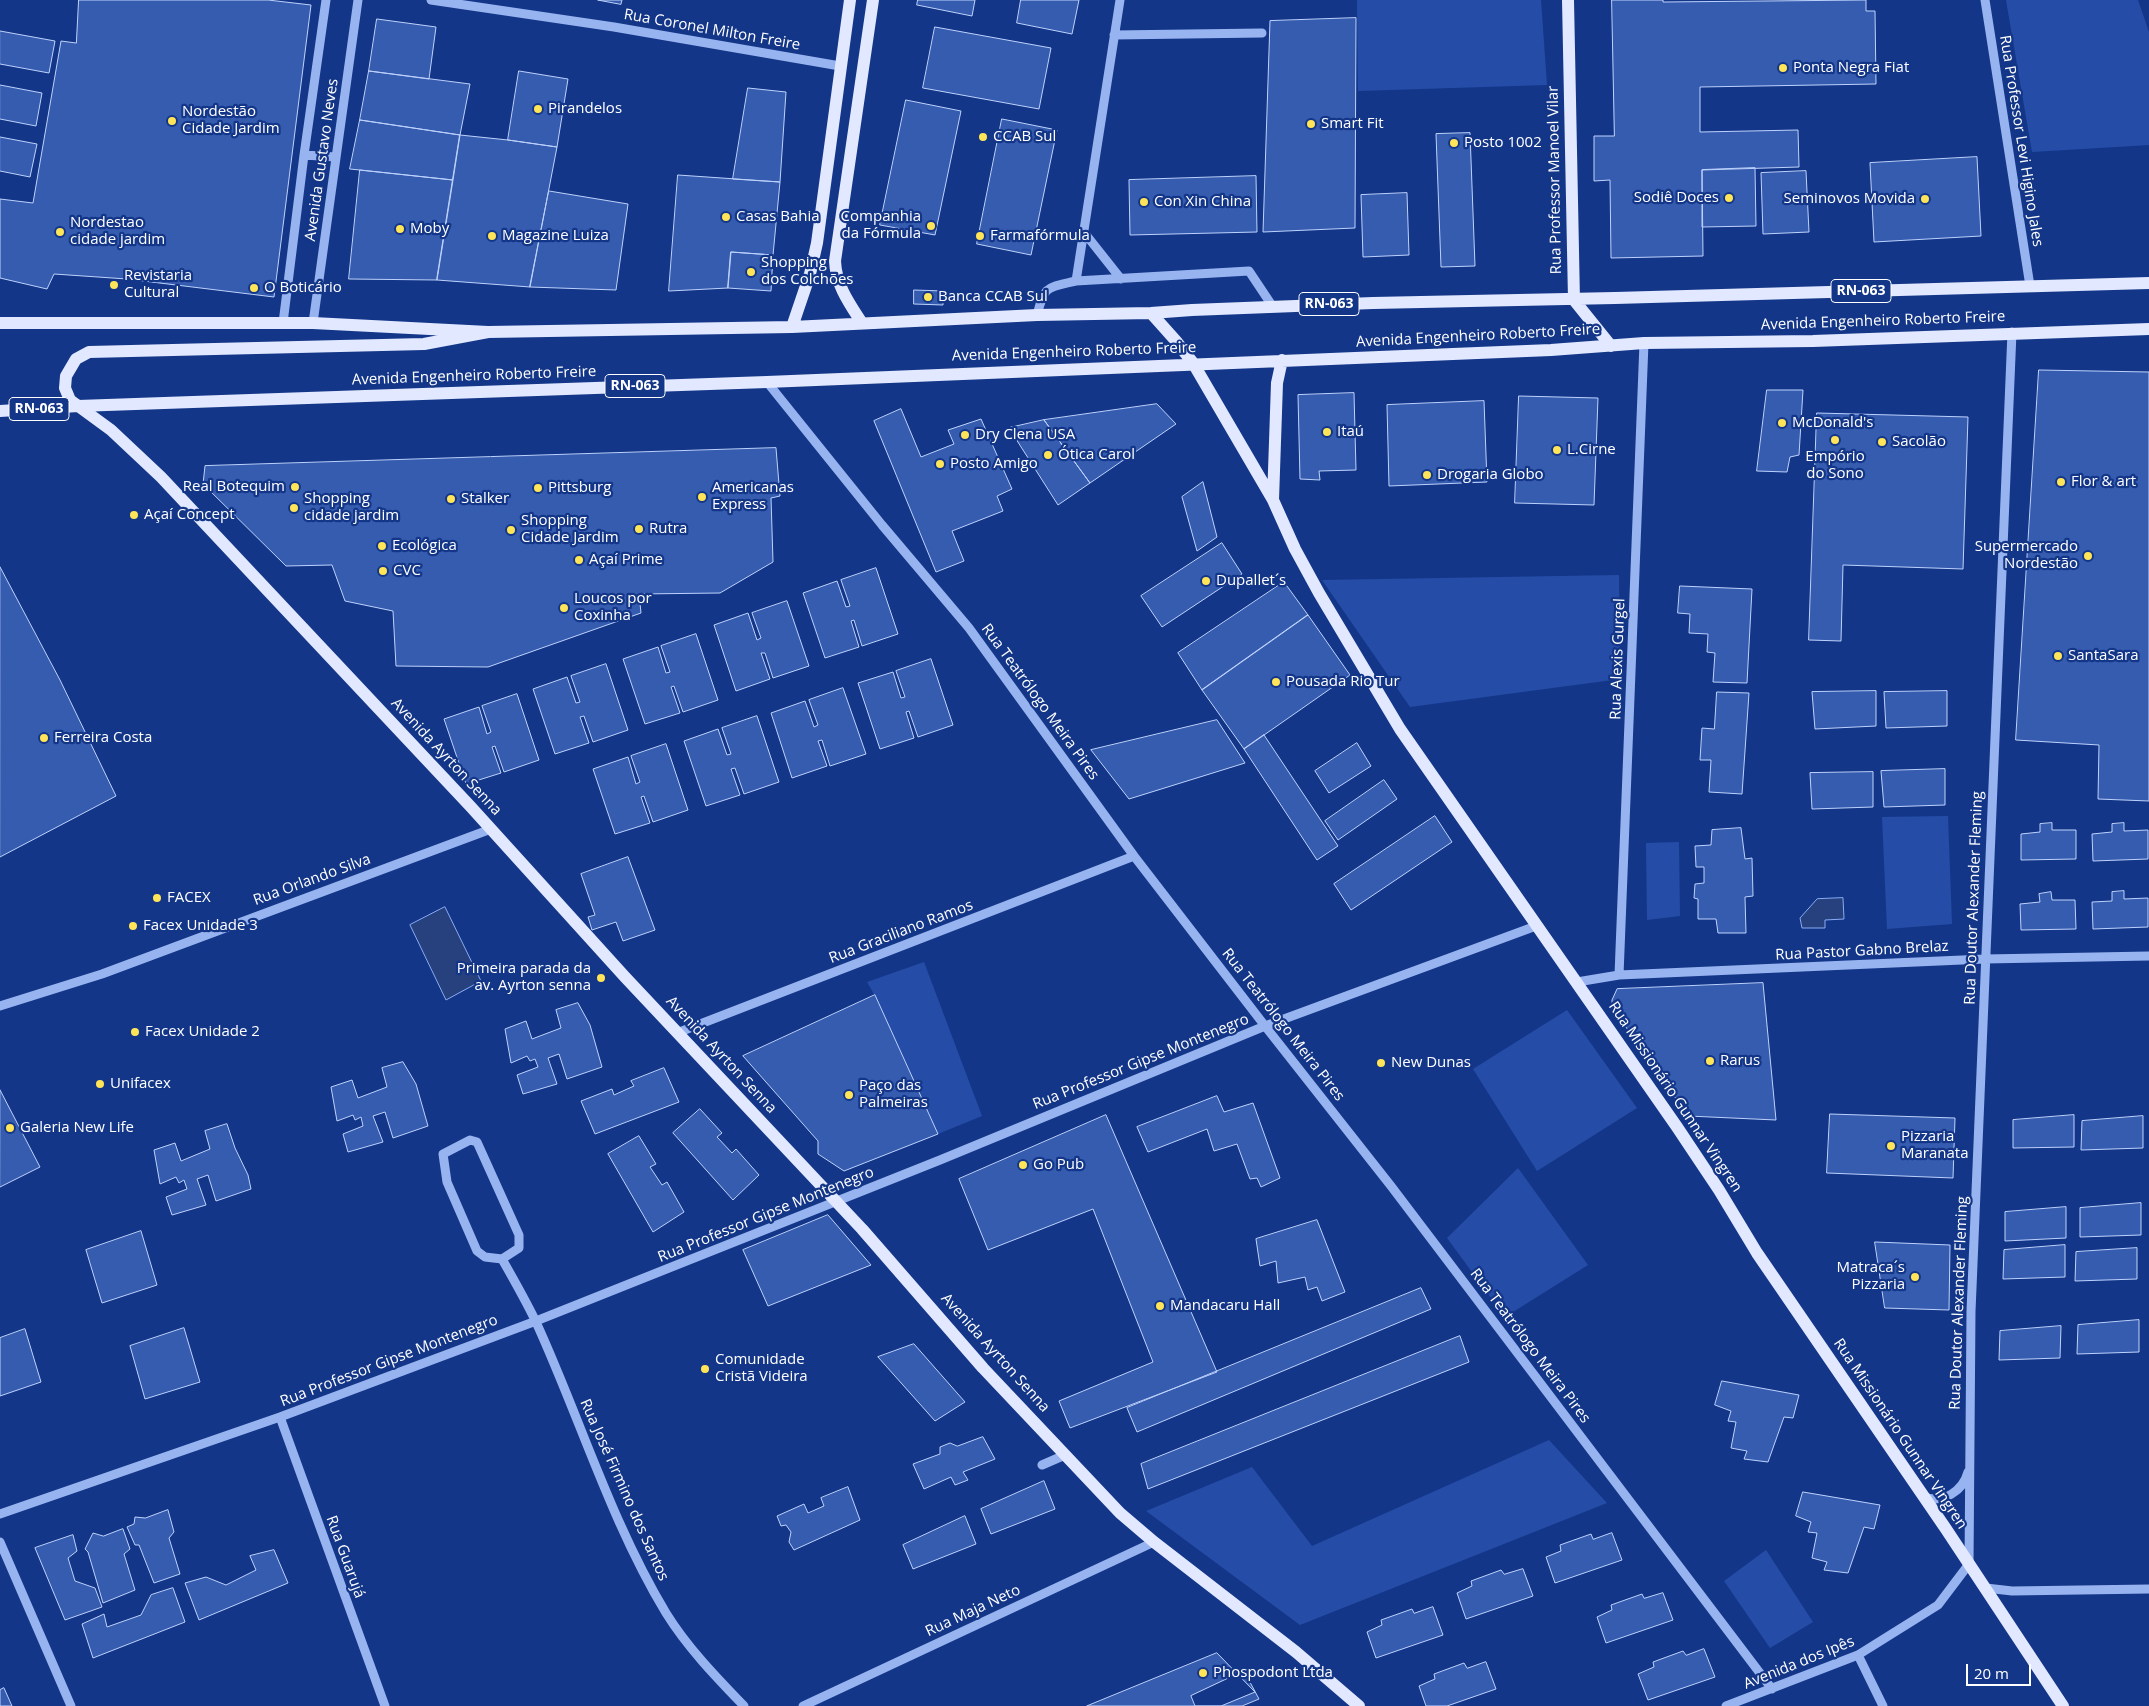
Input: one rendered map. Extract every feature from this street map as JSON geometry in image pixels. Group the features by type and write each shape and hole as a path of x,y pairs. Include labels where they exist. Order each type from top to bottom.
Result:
{"main road":[{"path":"792,327 810,274 817,242 850,0"},
{"path":"862,323 842,291 836,273 836,261 873,0"},
{"name":"Rua Professor Manoel Vilar","path":"1568,0 1574,300"},
{"name":"Avenida Engenheiro Roberto Freire","path":"0,323 313,323 488,332 792,327 1037,315 1151,313 1373,303 1574,300 2149,283"},
{"path":"1574,300 1611,346"},
{"name":"Rua Missionário Gunnar Vingren","path":"1151,313 1193,363 1273,500 1304,566 1400,729 1536,926 1578,982 1714,1182 1762,1261 1986,1588 2063,1706"},
{"name":"Avenida Engenheiro Roberto Freire","path":"0,411 78,406 767,382 1193,363 1551,350 1644,344 1813,341 2012,332 2149,329"},
{"path":"78,406 70,400 65,388 66,376 76,359 89,352 424,344 488,332"},
{"name":"Rua Missionário Gunnar Vingren","path":"1273,500 1276,383 1282,360"},
{"name":"Avenida Ayrton Senna","path":"78,406 111,430 161,477 491,829 677,1033 836,1201 983,1368 1120,1512 1154,1542 1296,1652 1358,1706"}],"street":[{"name":"Avenida Gustavo Neves","path":"283,323 326,0"},
{"name":"Avenida Gustavo Neves","path":"313,323 358,0"},
{"name":"Rua Coronel Milton Freire","path":"431,0 614,27 840,66"},
{"path":"1076,281 1120,0"},
{"name":"Rua Professor Levi Higino Jales","path":"1985,0 2030,286"},
{"path":"1114,35 1262,33"},
{"path":"304,155 336,157"},
{"path":"1083,231 1121,279"},
{"path":"1037,315 1043,293 1050,287 1076,281 1249,270 1272,307"},
{"name":"Rua Doutor Alexander Fleming","path":"1969,1564 1970,1312 2012,332"},
{"name":"Rua Alexis Gurgel","path":"1619,975 1644,344"},
{"name":"Rua Teatrólogo Meira Pires","path":"767,382 882,525 969,628 1134,856 1265,1026 1392,1186 1772,1689"},
{"name":"Rua Orlando Silva","path":"0,1006 102,974 491,829"},
{"name":"Rua Graciliano Ramos","path":"677,1033 1134,856"},
{"name":"Rua Professor Gipse Montenegro","path":"0,1514 280,1417 536,1321 683,1264 1265,1026 1536,926"},
{"name":"Rua Pastor Gabno Brelaz","path":"1578,982 1619,975 1985,959 2149,956"},
{"path":"470,1140 477,1142 519,1235 519,1248 502,1259 485,1257 477,1251 447,1182 443,1154 470,1140"},
{"name":"Rua José Firmino dos Santos","path":"502,1259 536,1321 620,1522 646,1577 668,1614 693,1649 744,1706"},
{"name":"Rua Guarujá","path":"280,1417 385,1706"},
{"path":"1042,1465 1065,1454"},
{"name":"Rua Doutor Alexander Fleming","path":"1924,1497 1936,1500 1951,1495 1964,1483 1969,1465"},
{"path":"0,1542 71,1706"},
{"name":"Rua Maja Neto","path":"804,1706 1154,1542"},
{"name":"Avenida dos Ipês","path":"1726,1706 1858,1655 1938,1605 1969,1564"},
{"path":"1986,1588 2012,1591 2149,1590"},
{"path":"1858,1655 1883,1706"}],"shaded area":[{"path":"1357,0 1541,0 1547,85 1358,91"},
{"path":"2006,0 2138,0 2149,32 2149,145 2032,152"},
{"path":"1619,575 1620,679 1410,707 1322,580"},
{"path":"1948,816 1952,924 1887,929 1882,817"},
{"path":"1679,842 1680,916 1647,920 1646,843"},
{"path":"1843,898 1844,919 1825,920 1825,928 1802,928 1800,918 1817,899"},
{"path":"445,907 481,981 446,1000 410,925"},
{"path":"924,962 982,1116 938,1134 867,982"},
{"path":"1567,1010 1637,1108 1537,1171 1473,1069"},
{"path":"1518,1168 1588,1265 1505,1317 1447,1238"},
{"path":"1549,1440 1607,1503 1300,1625 1146,1511 1252,1467 1312,1546"},
{"path":"1766,1550 1813,1622 1770,1648 1724,1581"}],"building":[{"name":"Nordestão Cidade Jardim","path":"79,0 268,0 311,5 274,297 127,279 54,274 47,289 0,278 0,199 33,203 61,41 76,43"},
{"path":"598,0 622,0 621,4"},
{"path":"918,0 975,0 972,16 917,5"},
{"path":"1021,0 1079,0 1072,34 1017,23"},
{"path":"1612,0 1663,0 1663,2 1866,0 1866,11 1875,11 1876,84 1700,87 1700,132 1798,130 1799,167 1702,170 1703,256 1611,258 1610,180 1594,181 1594,136 1614,136"},
{"name":"Smart Fit","path":"1356,18 1355,228 1263,232 1270,21"},
{"path":"377,19 436,27 429,79 369,71"},
{"path":"935,27 1051,48 1039,109 923,88"},
{"path":"0,31 55,41 49,73 0,64"},
{"path":"369,71 470,84 460,135 360,120"},
{"name":"Pirandelos","path":"519,71 568,79 557,147 508,140"},
{"path":"0,85 42,93 36,126 0,119"},
{"path":"748,88 786,92 780,182 733,179"},
{"path":"906,100 961,111 935,235 880,225"},
{"path":"1002,119 1057,130 1031,255 977,244"},
{"path":"360,120 460,135 453,180 350,169"},
{"path":"1470,133 1475,266 1441,267 1436,134"},
{"name":"Magazine Luiza","path":"460,135 557,147 530,287 437,280"},
{"path":"0,137 37,144 30,177 0,171"},
{"name":"Seminovos Movida","path":"1977,157 1981,236 1874,242 1870,163"},
{"name":"Sodiê Doces","path":"1755,168 1756,226 1702,227 1702,170"},
{"name":"Moby","path":"360,170 453,180 437,280 349,279"},
{"path":"1806,171 1809,232 1763,234 1761,173"},
{"name":"Casas Bahia","path":"678,175 780,182 773,255 731,252 728,288 669,291"},
{"path":"1256,176 1257,232 1130,235 1129,180"},
{"path":"549,191 628,204 616,290 530,287"},
{"path":"1407,193 1409,255 1363,257 1361,195"},
{"name":"Shopping dos Colchões","path":"731,252 773,255 771,291 728,288"},
{"name":"Banca CCAB Sul","path":"914,290 943,291 943,305 914,304"},
{"name":"Supermercado Nordestão","path":"2039,370 2149,372 2149,801 2098,799 2099,745 2016,740"},
{"name":"McDonald's","path":"1767,390 1803,390 1799,455 1790,457 1787,472 1757,471"},
{"name":"Itaú","path":"1354,393 1356,470 1319,471 1320,480 1300,479 1298,395"},
{"name":"L.Cirne","path":"1519,396 1598,398 1594,505 1515,503"},
{"path":"1484,401 1487,482 1389,486 1387,405"},
{"path":"1157,404 1176,424 1090,483 1044,420"},
{"path":"901,409 921,457 954,444 948,430 981,419 1012,489 997,496 1003,511 952,531 964,561 936,572 874,421"},
{"path":"1817,413 1968,417 1963,569 1843,565 1841,641 1809,640"},
{"name":"Ótica Carol","path":"1044,420 1090,483 1058,505 1009,428"},
{"name":"Shopping Cidade Jardim","path":"776,448 780,496 771,498 773,562 720,593 639,594 641,613 488,667 396,666 393,611 345,601 332,565 286,566 203,484 205,466"},
{"path":"1203,482 1217,537 1197,551 1182,497"},
{"path":"1222,543 1242,574 1162,627 1141,596"},
{"name":"Ferreira Costa","path":"0,567 60,680 116,796 0,857"},
{"path":"876,568 898,634 862,646 854,620 851,621 859,647 825,658 803,593 837,581 846,607 850,606 841,580"},
{"path":"1284,582 1308,615 1202,690 1178,653"},
{"path":"1680,586 1752,589 1747,683 1713,682 1715,653 1707,652 1708,634 1689,633 1690,614 1678,613"},
{"path":"787,601 809,666 773,678 765,653 761,653 770,679 736,691 714,625 748,613 757,640 761,638 752,613"},
{"name":"Pousada Rio Tur","path":"1308,615 1350,675 1244,749 1202,690"},
{"path":"696,634 718,700 683,712 674,686 671,687 680,713 645,724 623,659 658,647 666,673 670,672 661,646"},
{"path":"931,659 953,725 918,737 909,711 906,712 914,738 880,749 858,683 893,672 901,698 905,697 896,671"},
{"path":"606,664 628,730 593,742 584,716 580,717 589,743 555,754 533,689 567,677 576,703 580,702 571,676"},
{"path":"843,688 866,754 830,766 822,740 818,741 827,766 792,778 771,713 805,701 814,727 818,725 809,700"},
{"path":"1876,691 1876,726 1815,729 1812,692"},
{"path":"1947,691 1947,726 1886,728 1884,692"},
{"path":"1717,692 1749,693 1742,794 1709,792 1711,760 1700,760 1702,728 1714,729"},
{"path":"517,694 539,760 504,772 495,746 492,747 501,773 466,784 444,719 479,707 487,734 491,732 482,706"},
{"path":"757,716 779,782 744,794 735,768 731,769 740,795 706,806 684,741 718,729 727,755 731,754 722,728"},
{"path":"1217,720 1245,763 1129,799 1091,750"},
{"path":"1264,735 1338,846 1317,860 1244,749"},
{"path":"1357,743 1371,766 1329,793 1315,771"},
{"path":"666,744 688,810 653,822 644,796 641,797 650,823 615,834 593,769 628,757 636,784 640,782 631,756"},
{"path":"1945,769 1945,805 1884,807 1881,771"},
{"path":"1873,772 1873,807 1812,809 1810,773"},
{"path":"1384,780 1397,799 1338,840 1325,821"},
{"path":"1435,816 1452,842 1351,910 1334,884"},
{"path":"2052,823 2052,830 2076,830 2076,859 2021,860 2021,834 2040,832 2040,824"},
{"path":"2124,823 2124,831 2148,830 2148,859 2093,861 2092,834 2112,832 2112,824"},
{"path":"1741,828 1745,859 1752,858 1753,896 1745,897 1746,933 1718,933 1716,919 1698,919 1698,899 1694,898 1695,884 1704,883 1704,867 1696,867 1695,846 1711,845 1712,830"},
{"path":"628,857 655,930 623,941 616,922 592,930 588,917 595,915 581,874"},
{"path":"2124,891 2124,899 2148,898 2148,927 2093,929 2092,902 2112,901 2112,892"},
{"path":"2051,892 2052,900 2075,900 2076,929 2021,930 2020,904 2040,902 2039,894"},
{"name":"Rarus","path":"1763,983 1776,1120 1688,1116 1612,1007 1612,1000 1617,989"},
{"name":"Paço das Palmeiras","path":"875,995 938,1134 844,1171 818,1154 818,1141 743,1056"},
{"path":"578,1003 590,1025 602,1067 567,1079 559,1054 548,1058 557,1084 523,1094 517,1075 538,1067 535,1059 530,1061 527,1056 511,1063 505,1029 526,1021 532,1039 561,1028 556,1010"},
{"path":"403,1062 416,1084 428,1126 393,1138 385,1112 373,1116 383,1142 348,1152 343,1134 363,1126 361,1117 355,1120 353,1115 337,1121 331,1087 352,1080 358,1098 387,1087 382,1068"},
{"path":"664,1068 679,1102 595,1134 581,1101 612,1089 614,1095 634,1086 631,1081"},
{"name":"Galeria New Life","path":"0,1090 40,1167 0,1187"},
{"path":"1217,1096 1224,1112 1253,1103 1280,1178 1261,1187 1257,1178 1250,1179 1237,1144 1214,1151 1207,1129 1148,1152 1137,1127"},
{"path":"700,1109 722,1133 717,1137 732,1153 736,1149 759,1175 733,1200 673,1133"},
{"name":"Pizzaria Maranata","path":"1830,1114 1955,1118 1953,1178 1827,1173"},
{"name":"Mandacaru Hall","path":"1106,1115 1217,1372 1070,1428 1059,1401 1153,1362 1093,1209 988,1250 959,1179"},
{"path":"2074,1115 2074,1147 2013,1148 2013,1120"},
{"path":"2143,1116 2143,1148 2081,1150 2082,1121"},
{"path":"227,1124 235,1148 248,1175 251,1189 216,1201 208,1175 197,1179 206,1205 172,1215 166,1197 187,1189 184,1180 179,1183 176,1177 160,1184 154,1150 175,1143 181,1161 210,1149 205,1131"},
{"path":"639,1136 656,1164 650,1167 662,1185 667,1182 684,1212 653,1232 608,1154"},
{"path":"2141,1203 2141,1235 2080,1237 2080,1208"},
{"path":"2066,1207 2066,1238 2005,1241 2005,1212"},
{"path":"828,1215 871,1265 768,1306 743,1250"},
{"path":"1317,1220 1345,1292 1322,1301 1317,1287 1308,1290 1305,1277 1278,1283 1276,1261 1260,1266 1256,1239"},
{"path":"141,1231 157,1285 102,1303 86,1250"},
{"name":"Matraca´s Pizzaria","path":"1875,1242 1950,1245 1949,1310 1885,1308"},
{"path":"2065,1245 2065,1277 2003,1279 2004,1250"},
{"path":"2137,1248 2137,1279 2075,1281 2076,1252"},
{"path":"1421,1288 1431,1309 1137,1432 1127,1408"},
{"path":"2139,1320 2139,1352 2077,1354 2078,1325"},
{"path":"2061,1326 2060,1358 1999,1360 2000,1331"},
{"path":"184,1328 200,1382 145,1399 130,1346"},
{"path":"25,1329 41,1382 0,1396 0,1338"},
{"path":"1460,1336 1469,1362 1148,1489 1141,1464"},
{"path":"914,1344 965,1402 935,1421 878,1357"},
{"path":"1722,1381 1799,1395 1793,1418 1784,1417 1768,1462 1744,1459 1747,1451 1731,1448 1736,1422 1728,1421 1731,1411 1715,1405"},
{"path":"983,1437 995,1459 963,1472 968,1480 955,1485 951,1477 924,1489 913,1464 940,1454 940,1447 950,1443 957,1446"},
{"path":"1044,1481 1055,1509 991,1534 981,1509"},
{"path":"848,1487 860,1520 794,1550 789,1542 791,1532 786,1525 781,1526 777,1516 804,1504 808,1513 824,1506 821,1498"},
{"path":"1803,1492 1880,1505 1874,1529 1864,1527 1848,1573 1824,1570 1827,1562 1812,1558 1817,1533 1808,1532 1811,1522 1796,1516"},
{"path":"168,1510 174,1532 169,1538 180,1574 154,1583 139,1545 135,1545 127,1527 134,1524 135,1517 145,1518"},
{"path":"965,1516 976,1544 913,1569 903,1545"},
{"path":"123,1529 130,1549 124,1554 135,1590 103,1603 88,1552 85,1549 93,1533 103,1536"},
{"path":"1612,1533 1622,1560 1555,1583 1546,1557 1561,1551 1560,1545 1591,1534 1593,1539"},
{"path":"73,1535 77,1551 68,1558 75,1581 95,1588 102,1607 65,1620 35,1548"},
{"path":"274,1550 288,1583 199,1620 185,1583 206,1577 226,1585 256,1570 250,1556"},
{"path":"1523,1569 1533,1596 1466,1619 1457,1593 1472,1586 1471,1581 1501,1570 1504,1574"},
{"path":"173,1588 185,1622 93,1658 82,1624 104,1614 107,1627 141,1615 151,1595"},
{"path":"1663,1593 1673,1620 1606,1643 1597,1617 1612,1610 1611,1605 1642,1594 1644,1598"},
{"path":"1433,1607 1443,1635 1376,1658 1367,1632 1382,1625 1381,1620 1412,1609 1414,1613"},
{"path":"1704,1649 1715,1677 1648,1700 1638,1674 1654,1667 1653,1662 1683,1651 1686,1655"},
{"name":"Phospodont Ltda","path":"1217,1653 1255,1692 1221,1706 1087,1706"},
{"path":"1486,1662 1496,1689 1447,1706 1426,1706 1419,1686 1435,1679 1434,1674 1464,1663 1467,1668"},
{"path":"1244,1671 1259,1699 1242,1706 1195,1706 1191,1696"},
{"path":"4,1688 12,1706 0,1706 0,1690"}],"place":[{"name":"Ponta Negra Fiat","path":"1783,68"},
{"name":"Pirandelos","path":"538,109"},
{"name":"Nordestão Cidade Jardim","path":"172,121"},
{"name":"Smart Fit","path":"1311,124"},
{"name":"CCAB Sul","path":"983,137"},
{"name":"Posto 1002","path":"1454,143"},
{"name":"Sodiê Doces","path":"1729,198"},
{"name":"Seminovos Movida","path":"1925,199"},
{"name":"Con Xin China","path":"1144,202"},
{"name":"Casas Bahia","path":"726,217"},
{"name":"Companhia da Fórmula","path":"931,226"},
{"name":"Moby","path":"400,229"},
{"name":"Nordestao cidade jardim","path":"60,232"},
{"name":"Magazine Luiza","path":"492,236"},
{"name":"Farmafórmula","path":"980,236"},
{"name":"Shopping dos Colchões","path":"751,272"},
{"name":"Revistaria Cultural","path":"114,285"},
{"name":"O Boticário","path":"254,288"},
{"name":"Banca CCAB Sul","path":"928,297"},
{"name":"McDonald's","path":"1782,423"},
{"name":"Itaú","path":"1327,432"},
{"name":"Dry Clena USA","path":"965,435"},
{"name":"Empório do Sono","path":"1835,440"},
{"name":"Sacolão","path":"1882,442"},
{"name":"L.Cirne","path":"1557,450"},
{"name":"Ótica Carol","path":"1048,455"},
{"name":"Posto Amigo","path":"940,464"},
{"name":"Drogaria Globo","path":"1427,475"},
{"name":"Flor & art","path":"2061,482"},
{"name":"Real Botequim","path":"295,487"},
{"name":"Pittsburg","path":"538,488"},
{"name":"Americanas Express","path":"702,497"},
{"name":"Stalker","path":"451,499"},
{"name":"Shopping cidade jardim","path":"294,508"},
{"name":"Açaí Concept","path":"134,515"},
{"name":"Rutra","path":"639,529"},
{"name":"Shopping Cidade Jardim","path":"511,530"},
{"name":"Ecológica","path":"382,546"},
{"name":"Supermercado Nordestão","path":"2088,556"},
{"name":"Açaí Prime","path":"579,560"},
{"name":"CVC","path":"383,571"},
{"name":"Dupallet´s","path":"1206,581"},
{"name":"Loucos por Coxinha","path":"564,608"},
{"name":"SantaSara","path":"2058,656"},
{"name":"Pousada Rio Tur","path":"1276,682"},
{"name":"Ferreira Costa","path":"44,738"},
{"name":"FACEX","path":"157,898"},
{"name":"Facex Unidade 3","path":"133,926"},
{"name":"Primeira parada da av. Ayrton senna","path":"601,978"},
{"name":"Facex Unidade 2","path":"135,1032"},
{"name":"Rarus","path":"1710,1061"},
{"name":"New Dunas","path":"1381,1063"},
{"name":"Unifacex","path":"100,1084"},
{"name":"Paço das Palmeiras","path":"849,1095"},
{"name":"Galeria New Life","path":"10,1128"},
{"name":"Pizzaria Maranata","path":"1891,1146"},
{"name":"Go Pub","path":"1023,1165"},
{"name":"Matraca´s Pizzaria","path":"1915,1277"},
{"name":"Mandacaru Hall","path":"1160,1306"},
{"name":"Comunidade Cristã Videira","path":"705,1369"},
{"name":"Phospodont Ltda","path":"1203,1673"}]}
